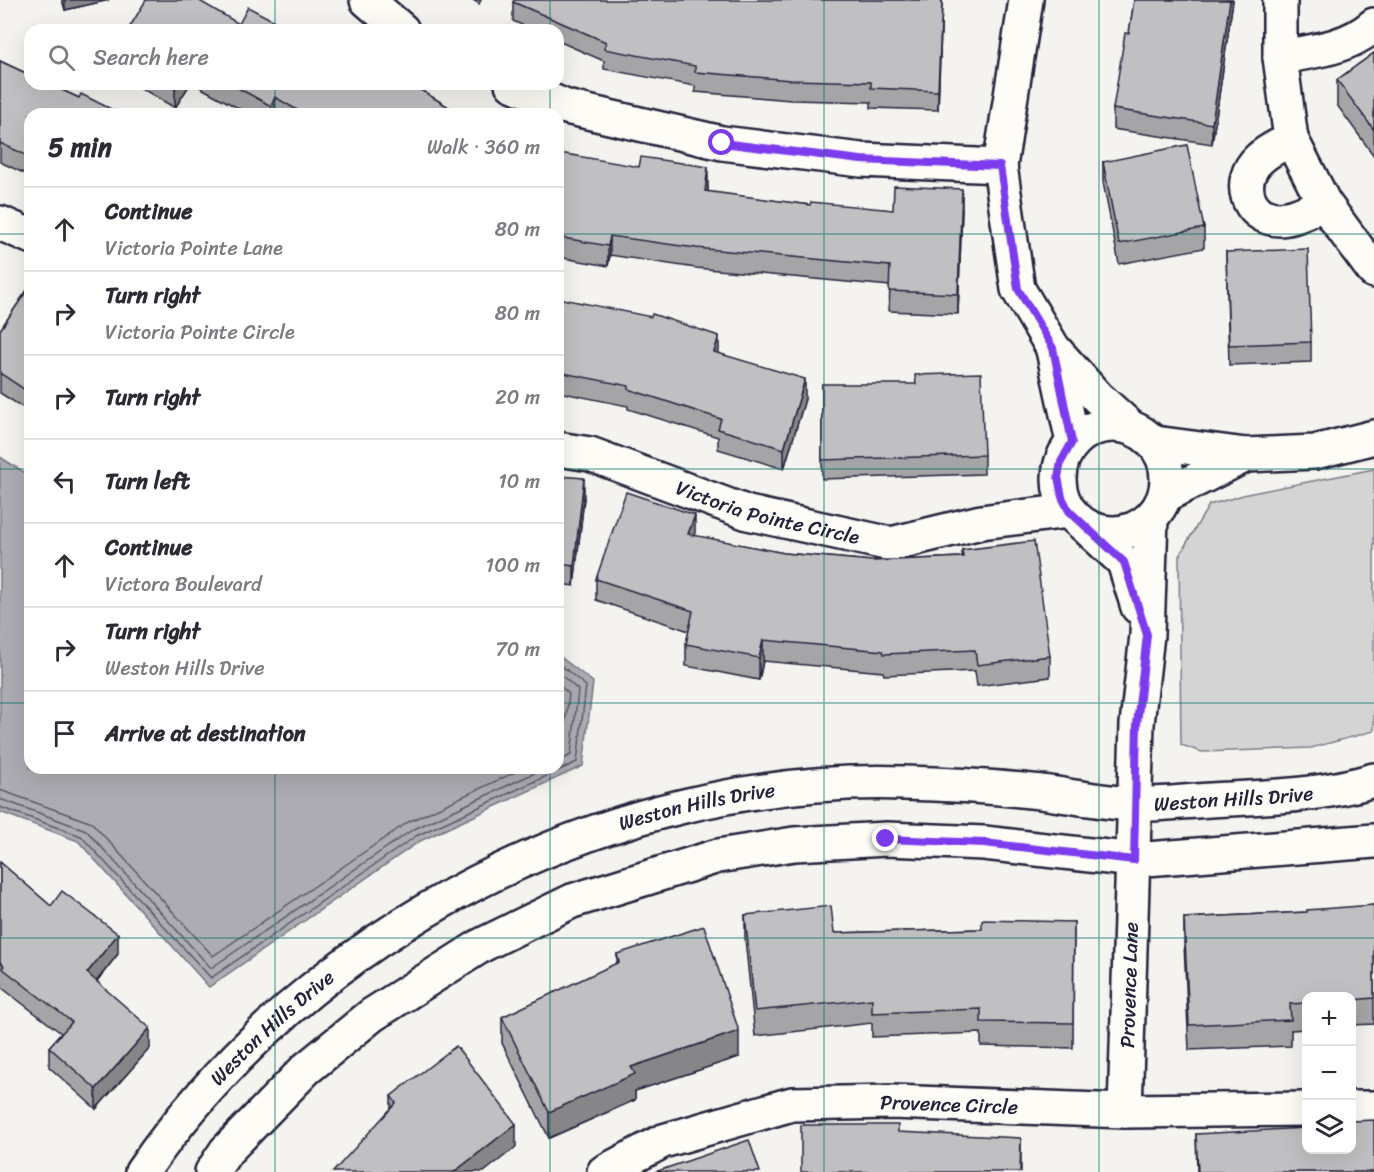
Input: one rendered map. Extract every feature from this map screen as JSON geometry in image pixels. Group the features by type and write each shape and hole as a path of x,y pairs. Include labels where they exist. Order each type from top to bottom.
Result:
{"street":[{"path":"367,0 395,24"},
{"path":"1026,0 1000,166 1018,289 1053,348 1097,397 1142,434 1167,467 1159,506"},
{"path":"1280,0 1280,57 1291,139 1324,203 1374,271"},
{"path":"1280,57 1334,48 1362,36 1374,25"},
{"path":"526,90 566,107 722,143 861,160 1000,166"},
{"path":"1291,139 1259,158 1248,173 1245,189 1249,203 1262,215 1279,219 1297,216 1324,203"},
{"path":"0,223 24,233"},
{"path":"1053,348 1072,442"},
{"path":"1147,635 1124,562 1077,518 1062,497 1058,477 1061,462 1072,442 1091,429 1117,424 1142,434 1246,455 1315,452 1374,437"},
{"name":"Victoria Pointe Circle","path":"564,450 590,454 748,513 891,544 981,522 1039,495 1058,477"},
{"path":"1077,518 1104,532 1128,531 1159,506 1246,455"},
{"name":"Provence Lane","path":"1125,1111 1137,724 1159,506"},
{"name":"Victoria Pointe Circle","path":"981,522 1077,518"},
{"name":"Weston Hills Drive","path":"141,1172 157,1149 240,1052 308,993 387,935 510,864 611,827 698,803 801,786 900,782 991,786 1136,804 1282,796 1341,790 1374,780"},
{"path":"212,1172 226,1151 306,1069 372,1016 482,945 572,901 718,856 794,844 886,839 984,843 1134,860 1374,841"},
{"name":"Provence Circle","path":"604,1172 663,1141 792,1104 892,1102 1125,1111 1302,1109"},
{"path":"1356,1108 1374,1108"}],"shaded area":[{"path":"1374,469 1374,731 1311,748 1202,752 1181,745 1179,556 1209,505 1247,494"}],"water":[{"path":"0,457 24,472 24,774 564,774 564,660 593,682 583,766 420,841 209,987 78,841 0,812"}],"building":[{"path":"146,0 198,0 239,24 132,24"},
{"path":"514,0 942,0 938,91 871,88 871,82 791,80 695,72 695,66 604,49 606,42 513,2"},
{"path":"1134,0 1230,0 1212,124 1113,109 1125,33 1129,33"},
{"path":"248,7 280,24 239,24"},
{"path":"1374,53 1374,130 1337,80"},
{"path":"0,61 24,72 24,90 62,90 79,98 81,94 109,108 24,108 24,154 0,143"},
{"path":"242,90 421,90 450,108 294,108 275,97 271,106"},
{"path":"1187,145 1204,228 1119,244 1103,162"},
{"path":"564,154 639,167 641,157 708,167 705,191 810,205 811,202 893,210 894,186 962,189 958,294 889,291 890,266 696,248 610,236 608,246 564,238"},
{"path":"1308,249 1311,342 1229,345 1226,252"},
{"path":"24,295 24,389 0,373 0,330"},
{"path":"564,299 651,317 652,314 719,336 714,352 805,379 784,449 718,429 721,419 628,389 629,386 564,373"},
{"path":"981,373 984,455 822,460 822,384 916,384 915,375"},
{"path":"564,476 584,478 574,566 564,565"},
{"path":"626,492 695,515 688,534 784,553 872,561 963,557 962,550 1034,541 1050,656 977,665 975,650 884,654 883,651 763,640 759,658 686,644 693,611 596,579"},
{"path":"0,862 51,906 62,891 118,934 87,973 150,1028 96,1089 49,1047 72,1022 2,968 4,966 0,962"},
{"path":"1374,905 1374,998 1356,1000 1356,992 1302,992 1302,1003 1290,1004 1291,1020 1189,1025 1184,918 1307,912 1307,910"},
{"path":"831,906 834,933 982,929 982,920 1074,922 1073,1023 981,1022 981,1009 872,1013 872,999 755,1011 745,915"},
{"path":"704,926 739,1031 631,1067 635,1074 549,1112 502,1017 619,962 617,954"},
{"path":"456,1046 516,1124 454,1172 333,1172 396,1103 391,1096"},
{"path":"1374,1120 1374,1172 1198,1172 1196,1134 1302,1128 1302,1154 1356,1154 1356,1121"},
{"path":"801,1125 898,1125 898,1132 1021,1138 1020,1172 801,1172"},
{"path":"749,1140 760,1172 655,1172"}],"route":[{"path":"722,143 861,160 1000,166 1018,289 1053,348 1072,442 1061,462 1058,477 1062,497 1069,511 1124,562 1147,635 1137,724 1134,860 984,843 886,839"}]}
